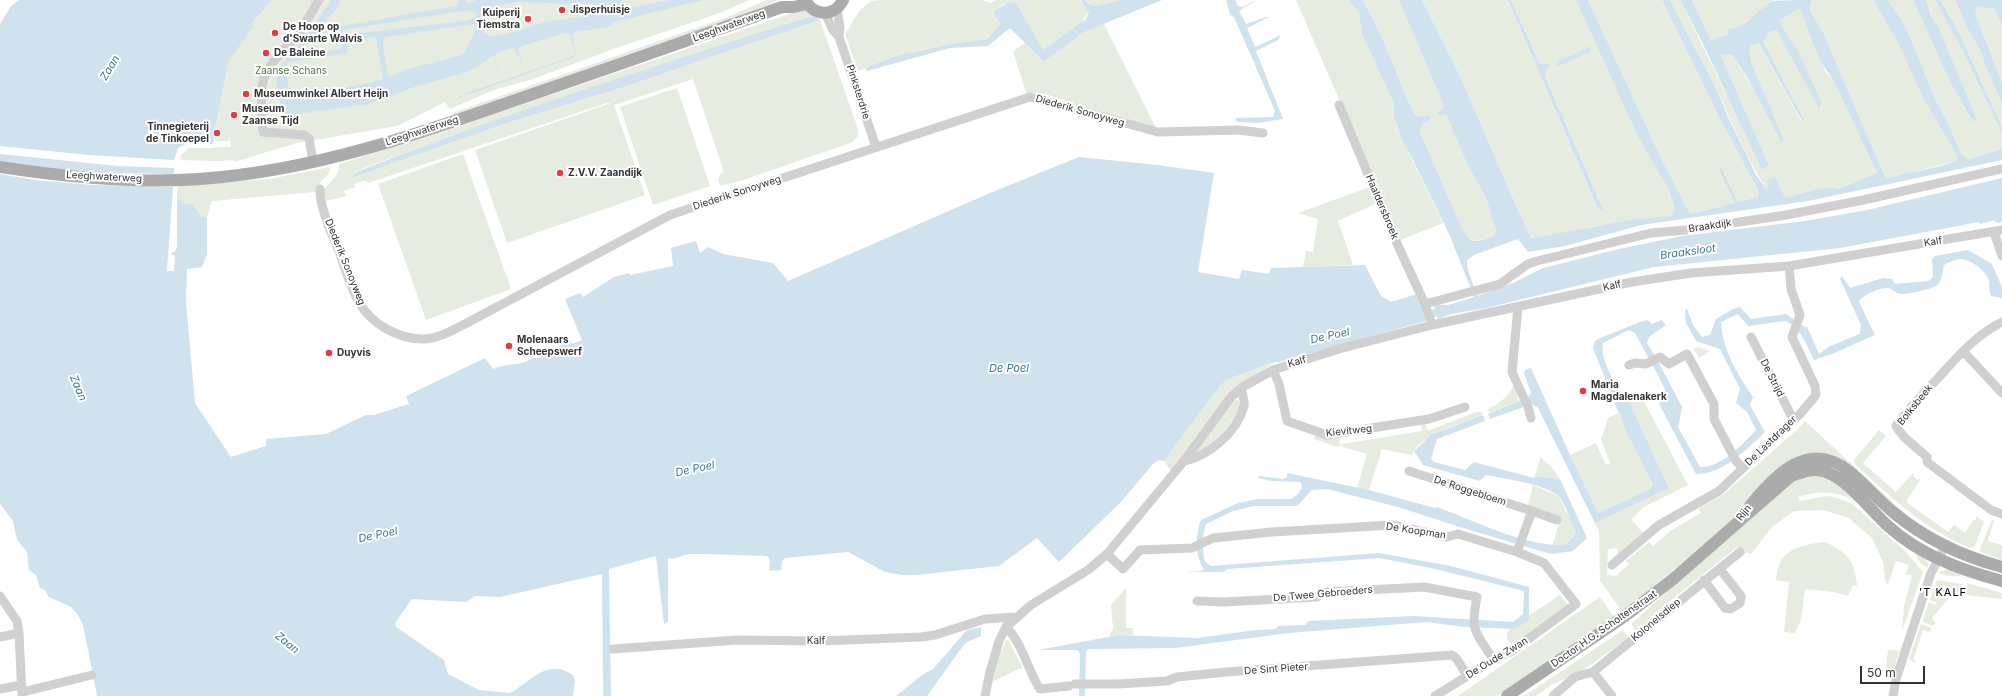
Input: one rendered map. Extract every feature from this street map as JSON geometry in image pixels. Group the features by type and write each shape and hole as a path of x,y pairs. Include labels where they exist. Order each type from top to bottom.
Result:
{"main road":[{"name":"Leeghwaterweg","path":"0,167 48,174 104,178 181,179 239,176 313,162 410,136 786,4 806,2"},
{"path":"806,2 815,11 824,13 840,4"},
{"name":"Rijn","path":"1734,526 1762,490 1788,466 1802,460 1822,459 1838,463 1850,471 1894,513 1945,547 1978,560 2002,567"},
{"name":"Rijn","path":"1734,526 1791,476 1807,470 1818,470 1827,472 1842,482 1889,527 1918,548 1968,572 2002,581"},
{"name":"Doctor H.G. Scholtenstraat","path":"1507,696 1625,616 1672,580 1734,526"}],"street":[{"path":"313,162 309,138 304,135 263,132 261,91 264,78 272,63 300,30 319,0"},
{"name":"Pinksterdrie","path":"840,4 840,37 876,147"},
{"name":"Pinksterdrie","path":"824,13 833,30 840,37"},
{"name":"Diederik Sonoyweg","path":"320,189 320,196 331,233 359,302 371,318 394,333 422,339 443,335 463,325 670,215 1030,97 1158,132 1238,130 1263,133"},
{"name":"Haaldersbroek","path":"1339,106 1426,306 1431,324"},
{"name":"Braakdijk","path":"1426,306 1500,284 1528,264 1537,261 1651,233 1686,230 1786,215 1863,200 2002,169"},
{"path":"1998,231 2002,256"},
{"name":"Kalf","path":"985,696 991,666 999,641 1006,627 1031,605 1088,570 1107,554 1184,461 1217,414 1241,388 1273,370 1339,349 1431,324 1632,282 1691,273 1789,266 1998,231"},
{"name":"De Lastdrager","path":"1612,565 1659,525 1719,491 1740,464 1793,419 1816,395 1815,386 1792,337 1799,317 1798,306 1791,289 1789,266"},
{"path":"1518,307 1512,372 1528,407 1531,418"},
{"name":"Bolksbeek","path":"2002,322 1974,340 1896,426 1904,437 1927,457 1927,462 1991,510 2002,514"},
{"name":"De Strijd","path":"1751,337 1793,419"},
{"path":"1963,351 2002,394"},
{"path":"1629,365 1648,363 1659,357 1669,364 1687,354 1714,404 1714,419 1731,451 1740,464"},
{"name":"Kievitweg","path":"1273,370 1280,390 1287,421 1327,435 1429,419 1465,407"},
{"name":"Kalf","path":"1184,461 1194,459 1214,446 1230,432 1244,405 1241,388"},
{"name":"De Roggebloem","path":"1409,471 1556,520"},
{"path":"1518,549 1532,511"},
{"name":"De Koopman","path":"1107,554 1123,569 1140,550 1192,548 1203,542 1272,532 1392,525 1447,537 1458,534 1518,549 1544,563 1576,604"},
{"path":"1893,696 1896,679 1931,573 1945,547"},
{"name":"Kolonelsdiep","path":"1593,672 1740,552"},
{"path":"1704,580 1726,608 1731,609 1740,602 1742,596 1720,568"},
{"name":"De Twee Gebroeders","path":"1197,602 1317,597 1327,592 1424,587 1476,597 1473,617 1474,630 1493,660"},
{"path":"0,596 17,621 22,691"},
{"name":"De Oude Zwan","path":"1435,696 1493,660 1512,652 1576,604"},
{"name":"Kalf","path":"613,649 737,640 820,641 921,637 935,635 985,619 1016,617"},
{"name":"De Sint Pieter","path":"1006,627 1014,636 1028,668 1040,689 1072,685 1167,681 1177,677 1227,672 1452,655 1457,659 1467,676"},
{"path":"0,637 19,633"},
{"path":"1553,696 1575,677 1593,672 1612,696"},
{"path":"0,689 22,691 92,676"}],"green space":[{"name":"Zaanse Schans","path":"252,0 750,0 717,14 616,48 533,79 494,90 450,109 445,102 397,126 297,143 234,162 233,160 180,160 183,152 189,148 231,147 229,135 229,141 214,141 215,138 208,137 211,59"},
{"path":"767,0 779,0 728,22 455,116 452,113 725,18"},
{"path":"982,0 990,3 997,0 1081,0 1089,12 1081,23 1043,51 1017,4 1003,4 995,10 1001,23 988,39 956,43 896,56 858,71 845,34 860,10 871,1"},
{"path":"1086,0 1120,0 1096,6 1090,5"},
{"path":"1296,0 1348,0 1359,13 1362,35 1391,97 1396,125 1443,223 1400,240"},
{"path":"1363,0 1399,0 1443,104 1443,108 1437,112 1446,114 1467,164 1486,198 1496,230 1494,236 1482,240 1472,240 1465,235 1420,132 1421,125 1431,119 1418,118 1414,114 1379,31"},
{"path":"1422,0 1508,0 1597,207 1601,211 1602,206 1545,76 1545,72 1550,67 1548,63 1540,64 1511,0 1576,0 1637,135 1669,191 1675,209 1673,216 1590,227 1539,239 1530,236 1458,72"},
{"path":"1588,0 1662,0 1718,115 1759,192 1758,197 1690,214 1661,158"},
{"path":"1670,0 1680,0 1763,169 1769,165 1721,56 1732,53 1784,140 1751,62 1749,49 1752,45 1759,43 1801,121 1804,120 1763,41 1770,32 1777,31 1820,107 1797,49 1780,25 1779,20 1800,7 1825,71 1833,80 1877,173 1839,189 1819,189 1785,198 1769,186 1766,189 1747,156 1715,86"},
{"path":"1692,0 1775,0 1735,30 1711,40"},
{"path":"1812,0 1873,0 1899,45 1923,98 1957,156 1956,161 1886,179 1822,30 1809,9"},
{"path":"1888,0 1913,0 1950,82 1972,121 1977,119 1938,26 1932,18 1926,0 1935,0 1962,50 1998,123 2002,132 2002,149 1968,159 1961,154 1948,123 1935,99 1905,25"},
{"path":"1940,0 1955,0 1966,26 1982,53 1984,63 2002,103 2002,127 1958,30"},
{"path":"1982,6 1993,8 2002,24 2002,82 1975,13 1978,7"},
{"path":"801,10 809,12 812,16 640,71 469,129 356,171 349,179 504,124 624,87 820,20 858,129 858,136 853,142 740,181 720,186 718,181 720,174 724,172 693,79 614,105 645,195 507,243 475,150 611,103 607,103 368,183 366,180 354,184 355,187 344,191 346,196 327,201 323,190 336,176 339,164 445,131"},
{"path":"1103,22 1156,128 1104,114 1042,93 1026,93 1013,51 1025,43 1043,61 1084,32"},
{"name":"Z.V.V. Zaandijk","path":"677,88 710,186 653,205 620,107"},
{"path":"463,154 511,289 426,320 378,184"},
{"path":"330,167 329,174 322,180 315,192 212,201 207,218 201,217 193,204 184,204 177,197 177,188 180,186 269,179"},
{"path":"1370,187 1377,203 1338,221 1353,265 1303,267 1306,251 1313,252 1318,219 1298,213"},
{"path":"1698,347 1710,351 1699,358 1694,349"},
{"path":"1273,362 1274,363 1246,381 1171,471 1164,461 1219,387 1226,380"},
{"path":"1515,382 1518,401 1489,413 1488,409 1504,398"},
{"path":"1640,394 1688,485 1644,507 1631,519 1644,534 1618,554 1617,548 1608,549 1607,575 1616,576 1629,564 1626,561 1649,542 1653,546 1670,531 1701,513 1698,509 1723,495 1805,421 1925,532 1844,464 1767,483 1730,522 1622,611 1600,581 1599,531 1595,523 1669,488 1628,399"},
{"path":"1238,400 1242,405 1231,422 1215,440 1192,457 1231,402"},
{"path":"1476,412 1482,412 1483,415 1433,435 1424,441 1412,455 1382,449 1369,490 1357,488 1367,454 1343,447 1342,444 1422,431 1421,425 1426,424 1427,430 1430,430"},
{"path":"1618,413 1653,485 1650,489 1598,513 1570,455 1596,443 1606,465 1610,463 1601,440 1608,418"},
{"path":"1879,430 1886,436 1863,463 1896,492 1913,473 1913,476 1918,480 1921,478 1906,502 1948,532 1954,525 1965,533 1974,519 1976,520 1976,516 1984,522 1975,546 1970,548 1953,540 1922,521 1880,488 1854,463 1854,460"},
{"path":"1315,435 1329,439 1339,438 1340,446 1338,447 1314,439"},
{"path":"1540,457 1551,466 1560,479 1535,476"},
{"path":"1807,474 1830,477 1857,502 1850,498 1828,493 1813,493 1798,497 1800,501 1826,496 1835,497 1852,504 1905,551 1923,572 1902,631 1904,606 1912,576 1906,574 1909,565 1896,561 1888,585 1886,583 1883,562 1872,538 1849,518 1824,510 1794,511 1772,527 1751,554 1746,552 1744,554 1737,547 1654,614 1656,616 1653,618 1652,616 1647,620 1648,622 1636,632 1631,624 1787,483"},
{"path":"1533,485 1558,496 1572,521 1576,533 1566,545 1552,546 1560,520 1527,508"},
{"path":"1992,520 1994,521 1988,541 2002,545 2002,560 1979,551"},
{"path":"1825,542 1839,550 1848,558 1854,570 1857,586 1853,585 1848,596 1834,592 1805,589 1801,620 1795,633 1784,632 1789,582 1776,580 1779,565 1782,559 1792,550 1805,545"},
{"path":"1919,549 1928,563 1928,568 1920,563 1916,554"},
{"path":"1954,567 1965,574 1951,576 1938,572"},
{"path":"1937,580 1962,584 1960,596 1953,593 1932,618 1936,623 1933,626 1922,622 1929,602 1936,605 1937,603 1930,600"},
{"path":"1967,583 2002,593 2002,599 1966,595"},
{"path":"1126,588 1126,628 1133,628 1133,635 1109,637 1113,628 1111,605"},
{"path":"1560,595 1569,606 1513,647 1507,639 1507,632 1511,628 1515,628 1529,620 1529,616"},
{"path":"1600,597 1614,617 1497,696 1458,696"},
{"path":"1921,624 1932,628 1929,632 1923,630 1913,660 1916,661 1915,663 1909,659"},
{"path":"1623,630 1628,636 1627,639 1579,673 1551,685 1536,696 1524,696"},
{"path":"1006,640 1009,641 1023,668 1015,670 993,681 997,661"},
{"path":"1888,650 1899,651 1893,672 1888,672 1886,670"}],"water":[{"path":"19,0 272,0 251,24 253,27 228,62 214,132 213,148 200,147 188,149 184,152 179,163 177,178 177,197 184,204 193,204 201,217 207,217 207,254 202,267 187,269 186,303 195,403 231,457 266,446 266,439 326,434 366,415 374,415 409,404 406,396 485,358 493,369 505,365 522,363 534,358 540,358 547,351 557,350 569,337 572,344 582,340 565,299 580,293 583,297 614,277 673,266 671,248 696,241 700,253 708,247 723,254 773,263 788,281 990,193 1079,157 1158,165 1214,173 1198,272 1239,279 1242,270 1269,274 1271,268 1365,265 1381,296 1391,302 1417,294 1432,310 1435,309 1434,305 1448,305 1474,297 1450,236 1404,144 1394,118 1394,106 1391,97 1362,35 1359,13 1348,0 1363,0 1379,31 1414,114 1418,117 1429,116 1431,119 1421,125 1420,132 1461,226 1467,237 1474,241 1483,240 1494,236 1496,230 1486,198 1467,164 1446,114 1439,115 1437,112 1443,108 1443,104 1399,0 1422,0 1458,72 1530,236 1534,238 1636,219 1672,216 1675,209 1669,191 1637,135 1576,0 1588,0 1661,158 1690,214 1758,197 1759,192 1718,115 1662,0 1670,0 1715,86 1756,175 1766,189 1769,186 1766,180 1775,177 1785,198 1820,189 1839,189 1877,173 1833,80 1819,59 1800,8 1780,20 1780,24 1797,49 1822,103 1819,108 1777,31 1770,32 1763,41 1804,120 1802,121 1759,43 1752,45 1749,49 1751,62 1784,140 1781,141 1747,77 1732,54 1721,56 1769,165 1762,170 1704,46 1680,0 1692,0 1711,40 1728,34 1729,29 1735,28 1747,22 1768,4 1774,1 1812,0 1809,9 1822,30 1886,179 1948,164 1956,161 1957,156 1923,98 1899,45 1873,0 1888,0 1905,25 1935,99 1948,123 1961,154 1968,159 2002,149 2002,160 1808,201 1641,225 1565,246 1528,252 1518,239 1474,255 1467,260 1467,267 1477,296 1513,283 1543,268 1619,249 1682,236 1805,221 1867,210 2002,178 2002,222 1996,223 1994,220 1980,224 1979,222 1840,248 1654,267 1486,308 1451,314 1438,319 1437,316 1426,321 1279,362 1273,362 1226,380 1219,387 1164,461 1158,460 1153,464 1122,501 1059,562 1037,538 999,566 916,575 902,575 885,572 848,552 785,558 782,561 781,570 769,571 770,560 767,556 689,554 672,559 668,558 668,622 664,624 656,556 609,569 611,696 603,696 602,574 500,597 475,596 466,602 412,599 395,623 396,627 444,660 448,674 479,690 510,693 539,673 555,669 563,670 573,675 575,681 573,696 97,696 83,625 78,615 71,607 49,597 45,590 40,588 36,575 29,570 27,552 17,540 13,521 0,504 0,24 11,6"},
{"path":"331,0 340,0 336,9 322,26 324,29 456,6 460,0 465,0 468,4 476,0 621,0 628,8 671,0 702,0 615,22 608,27 574,32 572,34 577,56 455,99 474,90 472,81 475,90 576,55 570,34 564,33 519,47 518,50 524,66 514,48 501,51 494,56 500,75 493,56 468,72 414,87 369,104 283,116 276,81 279,68 307,35","holes":["516,2 591,4 598,5 600,9 596,12 583,16 547,22 498,36 490,36 485,34 481,26 484,8","469,10 476,13 476,17 465,21 343,35 343,30","474,24 476,27 467,49 462,55 405,70 390,77 387,74 383,43 385,37","341,31 342,47 340,49 295,56 314,34","376,37 383,79 295,95 289,91 286,68 289,62 347,53 348,41"]},
{"path":"1081,0 1085,0 1090,5 1096,6 1120,0 1162,0 1084,32 1043,61 1010,28 988,46 950,48 867,71 865,68 896,56 956,43 988,39 1001,23 995,16 995,10 1009,2 1017,4 1043,50 1086,19 1089,12"},
{"path":"1226,0 1235,0 1238,6 1242,7 1256,0 1239,11 1246,24 1269,17 1247,28 1255,47 1281,35 1278,40 1256,51 1283,119 1257,123 1237,122 1235,118 1273,117 1275,111 1234,17 1230,15"},
{"path":"1508,0 1511,0 1540,64 1548,63 1550,65 1545,72 1545,76 1604,211 1601,211 1597,207"},
{"path":"1913,0 1926,0 1932,18 1938,26 1977,119 1973,122 1950,82"},
{"path":"1935,0 1940,0 1958,30 2002,127 2002,132 1962,50"},
{"path":"1955,0 2002,0 2002,24 1993,8 1978,7 1975,13 2002,82 2002,103 1984,63 1982,53 1966,26"},
{"path":"812,16 820,20 624,87 504,124 349,179 356,172 469,129 640,71"},
{"path":"1591,47 1591,51 1559,66 1557,65 1557,62"},
{"path":"1968,250 1992,264 2002,287 2002,298 1991,296 1988,277 1978,266 1960,259 1954,260 1945,264 1940,282 1936,286 1902,294 1885,288 1872,292 1863,297 1859,302 1875,335 1832,354 1814,360 1799,332 1791,324 1785,321 1748,326 1738,314 1721,322 1724,342 1732,362 1753,397 1750,405 1765,432 1734,460 1716,470 1696,474 1659,404 1665,389 1652,364 1658,361 1682,407 1678,427 1700,467 1716,464 1724,459 1738,448 1756,430 1747,412 1736,403 1740,389 1720,349 1696,341 1686,323 1685,310 1687,309 1693,325 1702,337 1710,335 1716,319 1733,309 1740,307 1751,319 1786,314 1807,327 1819,354 1830,346 1860,334 1861,325 1840,279 1842,276 1850,288 1883,278 1892,279 1895,284 1928,281 1933,277 1932,259 1935,256"},
{"path":"1648,320 1652,324 1662,320 1666,325 1649,337 1647,343 1656,358 1650,361 1635,333 1629,330 1603,343 1602,349 1606,364 1613,380 1624,401 1628,399 1669,488 1595,523 1538,408 1532,404 1490,419 1488,414 1528,397 1531,393 1524,373 1525,370 1531,368 1598,513 1650,489 1653,485 1626,431 1593,348 1594,342 1598,339"},
{"path":"1483,415 1485,421 1437,439 1431,459 1434,462 1465,470 1474,462 1534,478 1535,476 1560,479 1587,538 1573,551 1551,554 1398,507 1327,489 1312,490 1297,506 1254,506 1233,511 1206,524 1203,538 1204,557 1205,562 1211,566 1379,553 1451,566 1529,587 1529,620 1515,629 1466,627 1426,622 1289,633 1175,648 1088,649 1086,652 1085,696 1079,696 1080,654 1077,650 1038,650 1119,635 1197,638 1256,630 1276,629 1278,626 1306,625 1308,621 1413,616 1513,622 1523,614 1524,591 1431,568 1379,558 1228,569 1223,572 1184,572 1201,571 1204,569 1199,558 1197,545 1201,520 1238,503 1258,499 1291,499 1298,494 1302,488 1301,482 1272,481 1258,478 1259,476 1284,479 1287,477 1287,473 1369,490 1435,508 1437,507 1518,538 1551,545 1566,545 1576,533 1565,507 1557,495 1533,484 1486,475 1480,481 1423,465 1414,451 1431,435"},
{"path":"981,627 981,636 967,642 963,646 927,696 896,696 922,675 933,669 967,630"}],"pier":[{"path":"188,143 214,144 213,148 189,148 181,155 180,169 178,170 178,174 180,174 179,186 177,188 177,246 176,250 171,254 175,256 174,271 167,271 173,187 92,185 35,180 0,174 0,161 54,169 106,173 174,174 174,168 118,166 0,154 0,146 88,155 174,160 178,148"}],"waterway":[{"path":"1721,170 1736,202"}],"place":[{"name":"Jisperhuisje","path":"562,10"},
{"name":"Kuiperij Tiemstra","path":"528,19"},
{"name":"De Hoop op d'Swarte Walvis","path":"275,33"},
{"name":"De Baleine","path":"266,53"},
{"name":"Museumwinkel Albert Heijn","path":"246,94"},
{"name":"Museum Zaanse Tijd","path":"234,115"},
{"name":"Tinnegieterij de Tinkoepel","path":"217,133"},
{"name":"Z.V.V. Zaandijk","path":"560,173"},
{"name":"Molenaars Scheepswerf","path":"509,346"},
{"name":"Duyvis","path":"329,353"},
{"name":"Maria Magdalenakerk","path":"1583,391"}],"district":[{"name":"'T KALF","path":"1943,593"}],"water label":[{"name":"Zaan","path":"110,68"},
{"name":"Braaksloot","path":"1688,252"},
{"name":"De Poel","path":"1330,336"},
{"name":"De Poel","path":"1009,369"},
{"name":"Zaan","path":"78,388"},
{"name":"De Poel","path":"695,469"},
{"name":"De Poel","path":"378,535"},
{"name":"Zaan","path":"287,643"}]}
